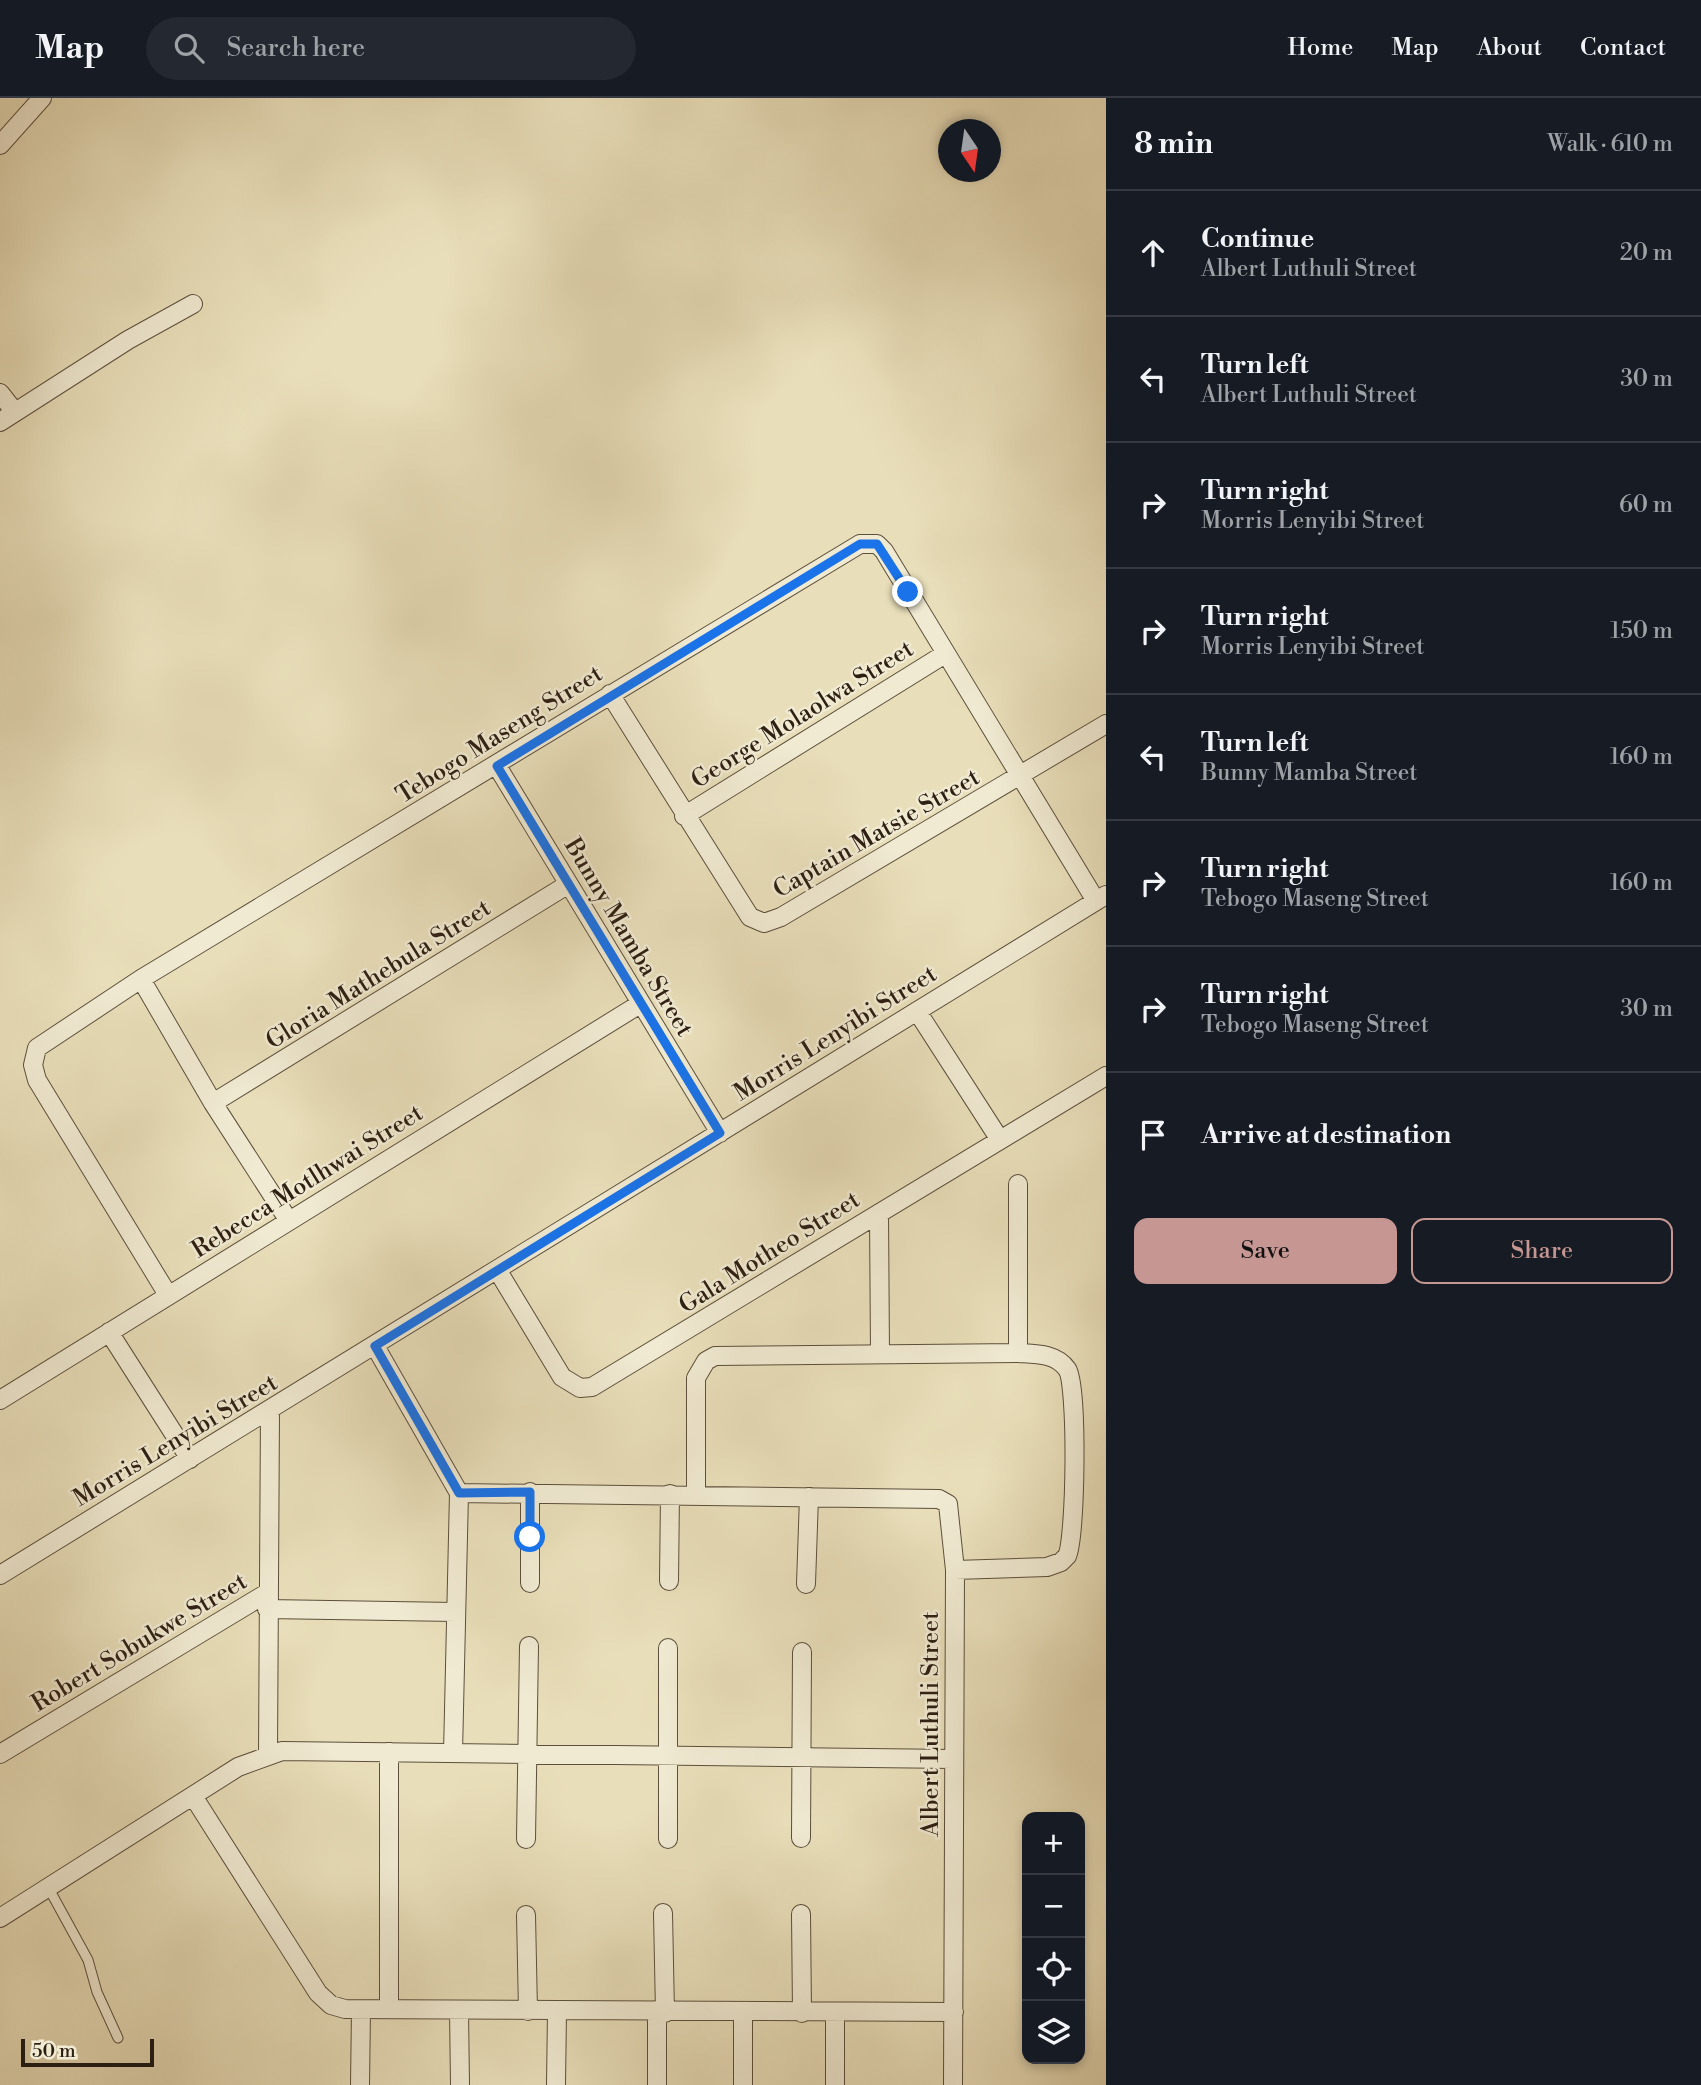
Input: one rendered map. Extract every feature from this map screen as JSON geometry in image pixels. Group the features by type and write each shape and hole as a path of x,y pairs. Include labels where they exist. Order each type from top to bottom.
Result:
{"street":[{"path":"0,145 41,98"},
{"path":"0,393 7,417 128,340 193,304"},
{"name":"Tebogo Maseng Street","path":"168,1295 34,1072 37,1048 141,979 497,766 851,548 869,542 884,551 1021,776 1101,898"},
{"name":"George Molaolwa Street","path":"684,816 945,654"},
{"name":"Captain Matsie Street","path":"610,694 684,816 750,917 764,923 772,922 1106,724"},
{"name":"Bunny Mamba Street","path":"497,766 720,1133"},
{"name":"Gloria Mathebula Street","path":"214,1103 567,885"},
{"name":"Morris Lenyibi Street","path":"0,1575 1101,898"},
{"path":"141,979 214,1103 289,1221"},
{"name":"Rebecca Motlhwai Street","path":"0,1400 640,1004"},
{"path":"917,1011 1000,1139"},
{"name":"Gala Motheo Street","path":"498,1271 562,1377 580,1388 592,1387 1106,1076"},
{"path":"1018,1184 1018,1353"},
{"path":"879,1213 880,1353"},
{"path":"109,1332 190,1460"},
{"path":"375,1346 459,1493 453,1752"},
{"path":"696,1494 696,1378 706,1361 727,1354 880,1353 1018,1353 1039,1354 1058,1360 1072,1377 1074,1449 1070,1551 1061,1563 1047,1567 955,1570"},
{"path":"268,1754 270,1410"},
{"path":"530,1492 530,1583"},
{"name":"Albert Luthuli Street","path":"459,1493 939,1499 948,1504 951,1511 955,1570 953,2085"},
{"path":"669,1581 670,1494"},
{"path":"806,1584 809,1497"},
{"path":"267,1601 455,1612"},
{"name":"Robert Sobukwe Street","path":"0,1754 267,1601"},
{"path":"526,1839 528,1646"},
{"path":"668,1648 668,1839"},
{"path":"801,1838 802,1652"},
{"path":"0,1918 238,1767 268,1754 297,1751 453,1752 954,1759"},
{"path":"389,1752 389,2009"},
{"path":"193,1796 318,1993 331,2005 361,2010 954,2012"},
{"path":"657,2085 663,1913"},
{"path":"527,1914 527,2011"},
{"path":"801,1914 802,2013"},
{"path":"360,2085 361,2010"},
{"path":"459,2010 460,2085"},
{"path":"556,2085 557,2012"},
{"path":"835,2012 835,2085"},
{"path":"743,2013 743,2085"}],"lane":[{"path":"48,1887 88,1960 97,1992 118,2038"}],"route":[{"path":"530,1537 530,1492 466,1490 459,1493 375,1346 720,1133 497,766 610,694 860,544 877,544 908,592"}]}
